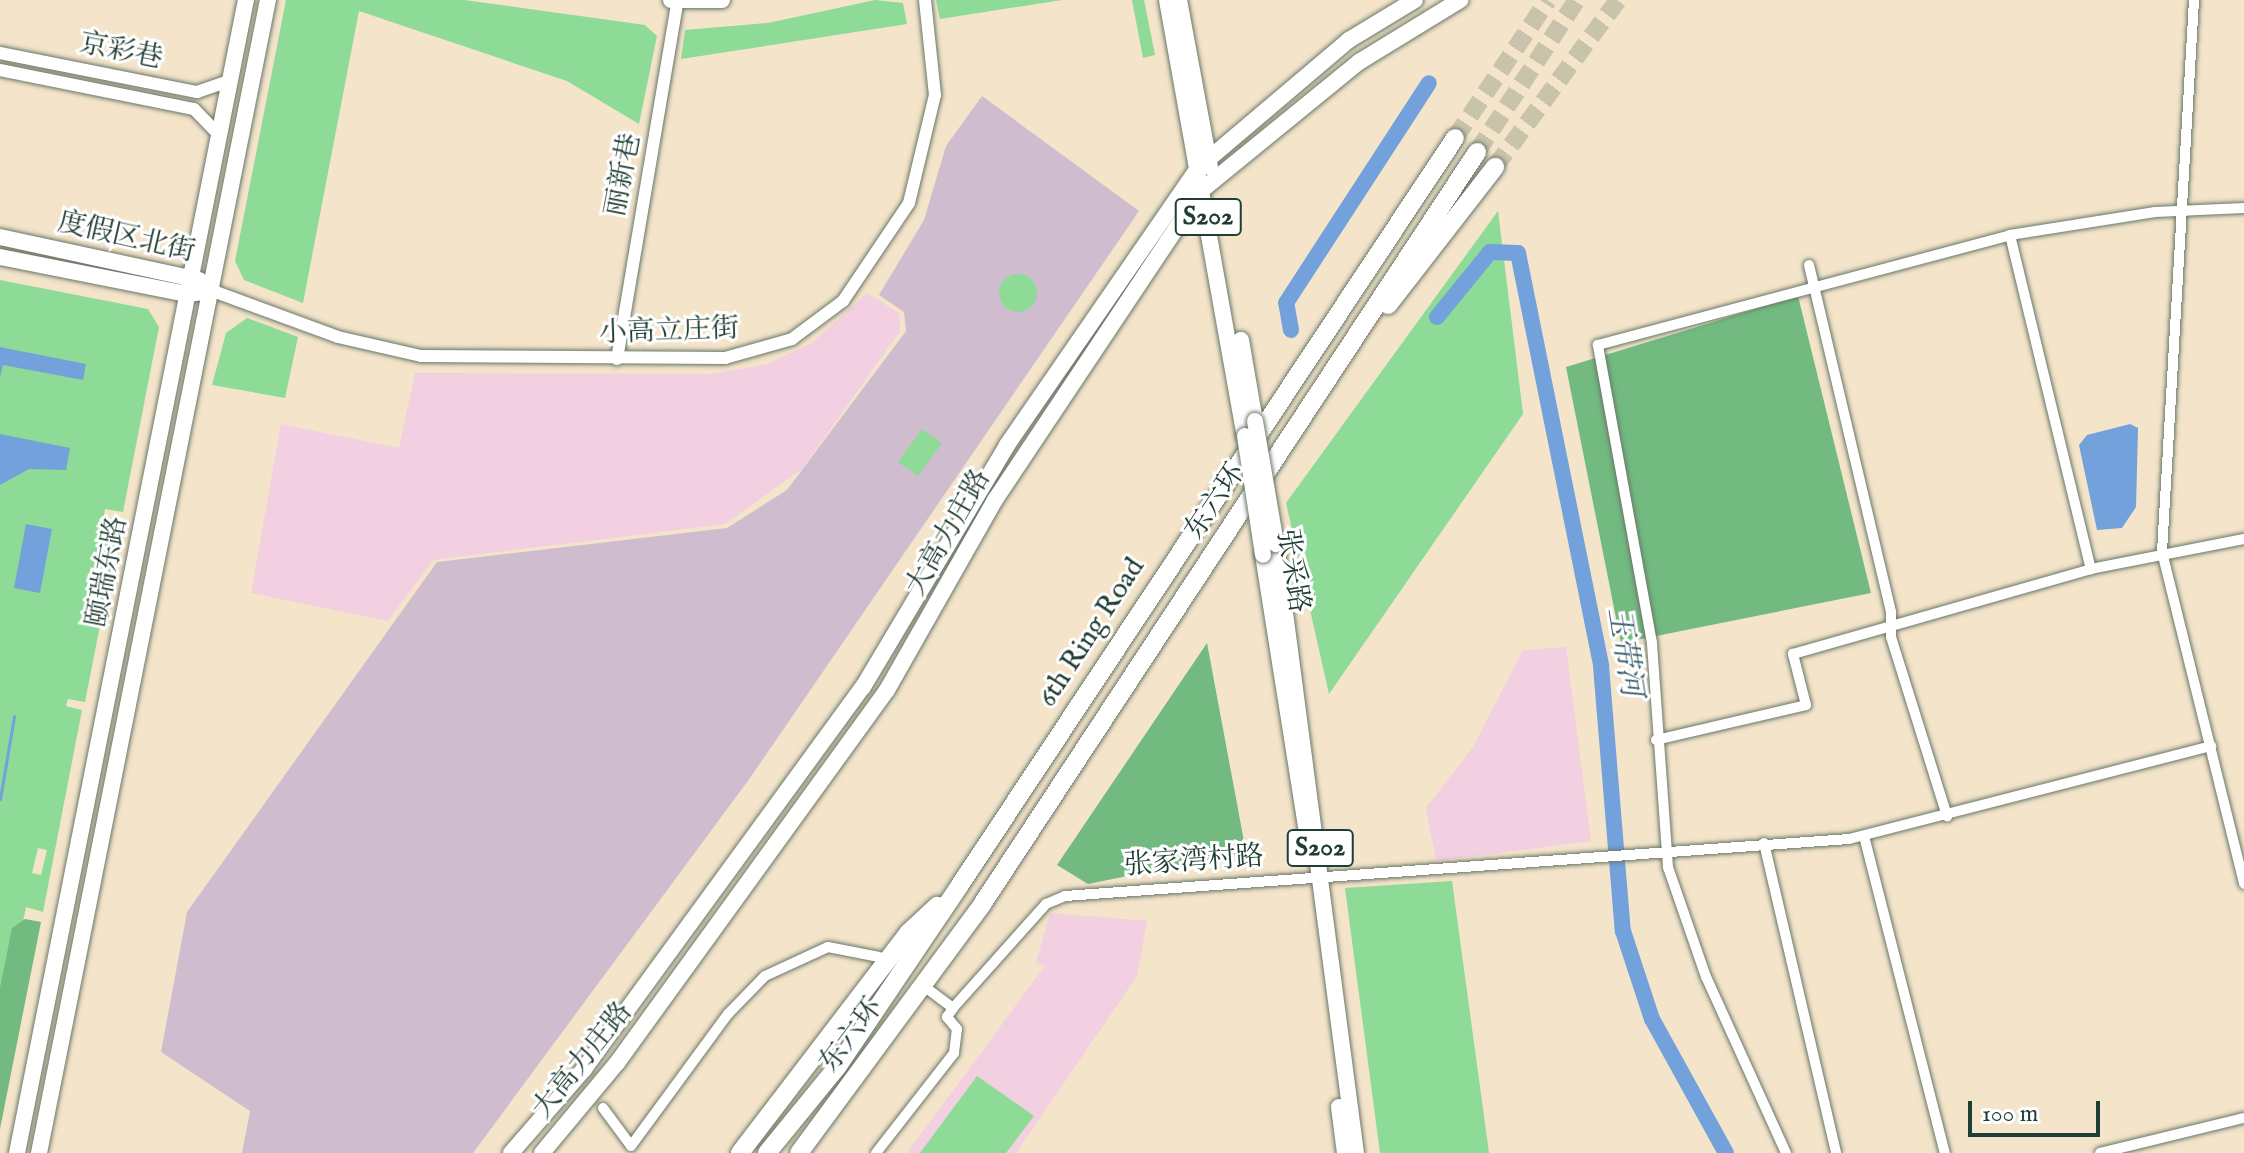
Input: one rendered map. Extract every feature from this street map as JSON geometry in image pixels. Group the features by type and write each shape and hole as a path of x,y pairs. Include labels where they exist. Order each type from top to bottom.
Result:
{"highway":[{"name":"6th Ring Road","path":"767,1153 838,1066 1455,138"},
{"name":"东六环","path":"799,1153 911,1004 1367,326 1477,152"},
{"path":"1367,326 1416,277 1495,167"},
{"path":"740,1153 908,933 960,885"},
{"path":"811,1153 911,1004"}],"main road":[{"name":"颐瑞东路","path":"17,1153 246,0"},
{"name":"颐瑞东路","path":"39,1153 213,291 268,0"},
{"path":"671,0 722,0"},
{"name":"张采路","path":"1167,0 1203,163"},
{"name":"张采路","path":"1179,0 1245,436 1270,549"},
{"name":"大高力庄路","path":"511,1153 584,1069 863,687 999,457 1154,228 1203,163 1349,40 1415,0"},
{"name":"大高力庄路","path":"542,1153 636,1038 887,690 995,500 1207,186 1359,62 1460,0"},
{"name":"张采路","path":"1207,186 1255,421 1270,549 1356,1153"},
{"path":"1154,228 1165,225 1172,237"},
{"name":"度假区北街","path":"0,237 193,276 213,291"},
{"name":"度假区北街","path":"0,257 187,294 213,291"},
{"name":"张采路","path":"1319,878 1345,1153"}],"street":[{"name":"丽新巷","path":"617,359 678,0"},
{"name":"小高立庄街","path":"213,291 338,337 421,356 617,359 756,352 819,322 858,284 909,203 932,131 934,60 925,0"},
{"path":"2194,0 2162,552 2244,884"},
{"name":"京彩巷","path":"0,53 197,92 231,80"},
{"name":"京彩巷","path":"0,70 194,109 220,136"},
{"path":"1786,1153 1706,977 1665,850 1652,643 1598,345 1813,284 2010,235 2180,211 2244,208"},
{"path":"2010,235 2091,569"},
{"path":"1809,265 1891,625 1947,816"},
{"path":"1656,740 1806,705 1793,654 2091,569 2162,552 2244,539"},
{"name":"张家湾村路","path":"953,1008 1046,904 1065,896 1864,836 2211,746"},
{"path":"1864,836 1945,1153"},
{"path":"1764,843 1836,1153"},
{"path":"603,1108 631,1146 728,1014 765,976 828,947 879,957"},
{"path":"876,1153 954,1053 957,1029 947,1017 953,1008 929,990"},
{"path":"2100,1153 2244,1118"}],"shaded area":[{"path":"982,96 1139,211 750,778 473,1153 242,1153 250,1111 161,1052 187,912 437,562 727,528 787,490 906,331 904,312 879,295 924,220 946,146"},
{"path":"867,293 899,313 900,331 802,469 725,524 433,560 388,621 251,593 281,424 399,448 415,373 711,374 768,364 813,342"},
{"path":"1566,647 1591,841 1436,861 1426,808 1473,747 1523,650"},
{"path":"1050,913 1147,921 1137,976 1016,1153 907,1153 1045,966 1036,963"}],"green space":[{"path":"286,0 464,0 645,25 657,36 639,124 567,81 359,11 303,303 244,280 235,261"},
{"path":"875,0 903,3 907,24 681,59 685,30 768,23"},
{"path":"936,0 1062,0 940,19"},
{"path":"1132,0 1144,0 1155,55 1143,58"},
{"path":"1498,211 1523,414 1329,694 1286,503"},
{"path":"1018,274 1032,279 1037,293 1032,307 1018,312 1004,307 999,293 1004,279"},
{"path":"0,280 148,309 159,327 123,512 105,509 103,520 120,523 85,702 68,699 66,706 82,710 43,912 26,907 0,1036","holes":["38,848 47,850 41,875 32,873"]},
{"path":"1798,296 1871,593 1621,643 1566,367"},
{"path":"247,318 298,337 285,398 212,385 226,333"},
{"path":"922,429 942,443 918,476 898,462"},
{"path":"1207,643 1246,852 1088,884 1057,865"},
{"path":"1452,881 1489,1153 1380,1153 1345,888"},
{"path":"25,919 41,922 0,1129 0,988 12,928"},
{"path":"977,1076 1034,1116 1006,1153 920,1153"}],"water":[{"path":"0,347 86,364 83,380 3,365 0,377"},
{"path":"2130,424 2138,428 2136,507 2122,528 2097,530 2079,445 2087,435"},
{"path":"0,434 70,448 66,470 29,469 0,485"},
{"path":"26,524 52,529 40,593 14,588"}],"waterway":[{"name":"玉带河","path":"1291,330 1286,303 1429,83"},
{"name":"玉带河","path":"1437,317 1490,252 1518,253 1601,666 1623,931 1652,1019 1726,1153"},
{"path":"0,799 14,716"}],"tunnel":[{"path":"1455,138 1548,0"},
{"path":"1477,152 1577,0"},
{"path":"1495,167 1618,0"}]}
